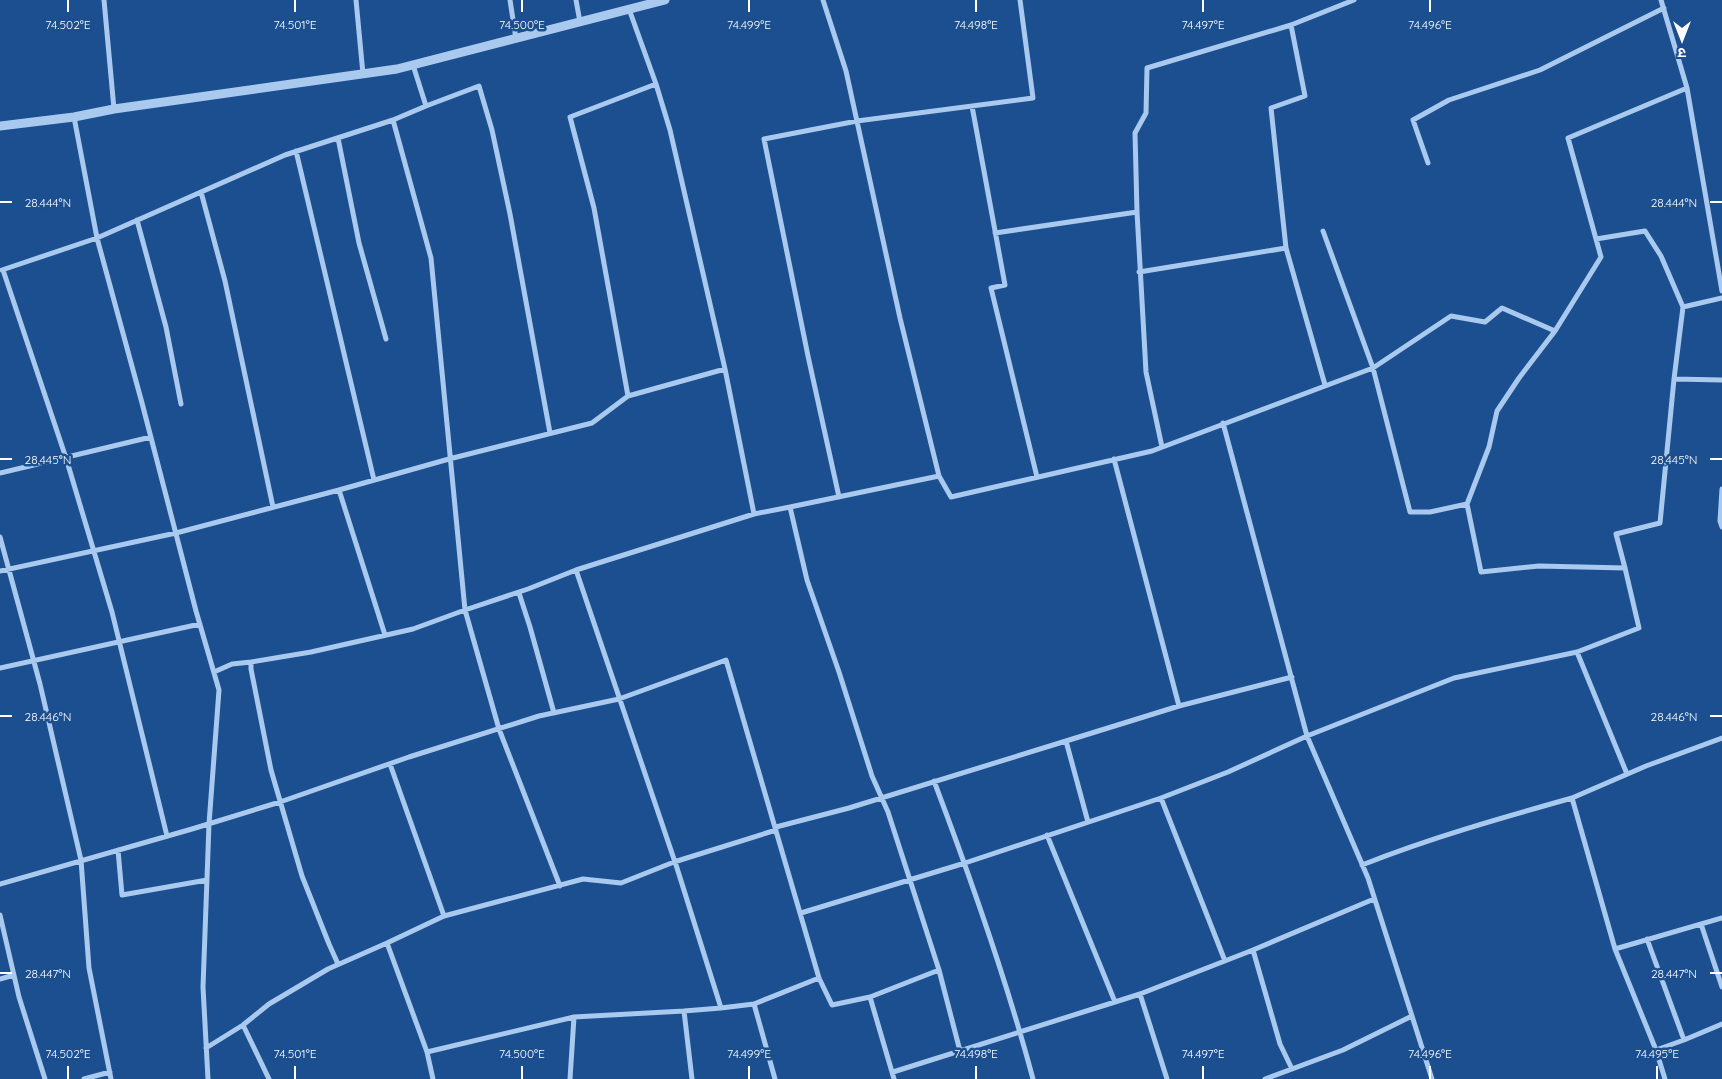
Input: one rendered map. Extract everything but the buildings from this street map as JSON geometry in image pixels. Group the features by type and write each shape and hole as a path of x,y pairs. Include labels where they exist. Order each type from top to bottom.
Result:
{"street":[{"path":"104,0 114,109"},
{"path":"356,0 363,74"},
{"path":"510,0 516,39"},
{"path":"576,0 580,22"},
{"path":"0,126 74,117 114,109 397,69 663,0"},
{"path":"823,0 846,71 900,318 939,476 951,497 1162,447 1373,368 1451,316 1485,322 1502,308 1555,331"},
{"path":"839,497 764,139 857,121 1033,98 1020,0"},
{"path":"1162,447 1146,372 1139,272 1134,133 1146,113 1146,68 1291,25 1354,0"},
{"path":"1661,0 1687,88 1722,291"},
{"path":"628,8 656,84 670,130 725,369 754,514"},
{"path":"1428,163 1413,120 1449,100 1540,70 1664,8"},
{"path":"1291,25 1305,96 1271,108 1286,248 1325,385"},
{"path":"413,65 426,106"},
{"path":"628,396 594,208 570,117 656,84"},
{"path":"167,836 120,642 94,550 66,458 2,270 97,238 285,155 393,120 478,86 492,130 510,214 550,433"},
{"path":"1625,568 1539,566 1481,572 1467,504 1489,447 1497,411 1519,378 1555,331 1601,257 1568,138 1687,88"},
{"path":"972,106 1005,285 991,288 1037,477"},
{"path":"74,117 97,238 219,690 209,824 203,987 208,1079"},
{"path":"393,120 431,258 465,610 499,729 560,886"},
{"path":"338,138 359,243 386,339"},
{"path":"296,151 374,480"},
{"path":"201,192 225,281 273,507"},
{"path":"995,233 1137,212"},
{"path":"137,220 166,326 181,404"},
{"path":"1323,231 1373,368 1410,512 1430,512 1467,504"},
{"path":"800,912 965,863 1161,798 1228,772 1307,736 1454,678 1577,652 1639,628 1616,534 1660,523 1683,307 1661,256 1645,231 1596,239"},
{"path":"1139,272 1286,248"},
{"path":"1683,307 1722,298"},
{"path":"0,571 176,533 592,423 628,396 725,369"},
{"path":"1674,379 1722,380"},
{"path":"1223,423 1307,736 1362,865 1432,1079"},
{"path":"0,473 151,437"},
{"path":"1114,459 1180,706"},
{"path":"214,672 232,664 311,652 413,629 518,593 576,570 754,514 939,476"},
{"path":"1722,488 1720,521 1722,527"},
{"path":"339,490 384,635"},
{"path":"790,507 807,580 872,776 882,798 910,879 939,970 960,1051"},
{"path":"0,537 34,660 81,860 89,968 111,1079"},
{"path":"576,570 721,1008"},
{"path":"518,593 530,627 554,713"},
{"path":"0,668 200,624"},
{"path":"1577,652 1627,774"},
{"path":"0,884 280,802 499,729 554,713 619,699 726,660 819,978 832,1005 870,997 939,970"},
{"path":"252,662 271,770 280,802 302,876 338,964"},
{"path":"206,1048 243,1025 269,1004 328,968 444,916 583,879 621,883 674,862 776,828 882,798 1180,706 1292,677"},
{"path":"1362,865 1405,848 1461,830 1572,798 1646,766 1722,738"},
{"path":"1066,741 1088,822"},
{"path":"390,764 444,916"},
{"path":"934,782 965,863 1020,1032 1033,1079"},
{"path":"1161,798 1225,961"},
{"path":"1572,798 1615,949 1656,1050 1665,1079"},
{"path":"1047,835 1115,1002"},
{"path":"118,850 122,895 207,880"},
{"path":"893,1072 1140,994 1253,950 1374,899"},
{"path":"0,915 18,997 45,1079"},
{"path":"1615,949 1722,918"},
{"path":"1701,924 1722,987"},
{"path":"1648,939 1684,1040"},
{"path":"387,943 427,1052 433,1079"},
{"path":"1253,950 1280,1044 1292,1069"},
{"path":"0,979 14,975"},
{"path":"427,1052 574,1017 684,1011 754,1004 819,978"},
{"path":"1140,994 1167,1079"},
{"path":"870,997 894,1079"},
{"path":"754,1004 775,1079"},
{"path":"684,1011 692,1079"},
{"path":"1265,1079 1343,1050 1412,1016"},
{"path":"570,1079 574,1017"},
{"path":"1656,1050 1722,1024"},
{"path":"243,1025 269,1079"},
{"path":"84,1079 110,1072"}]}
